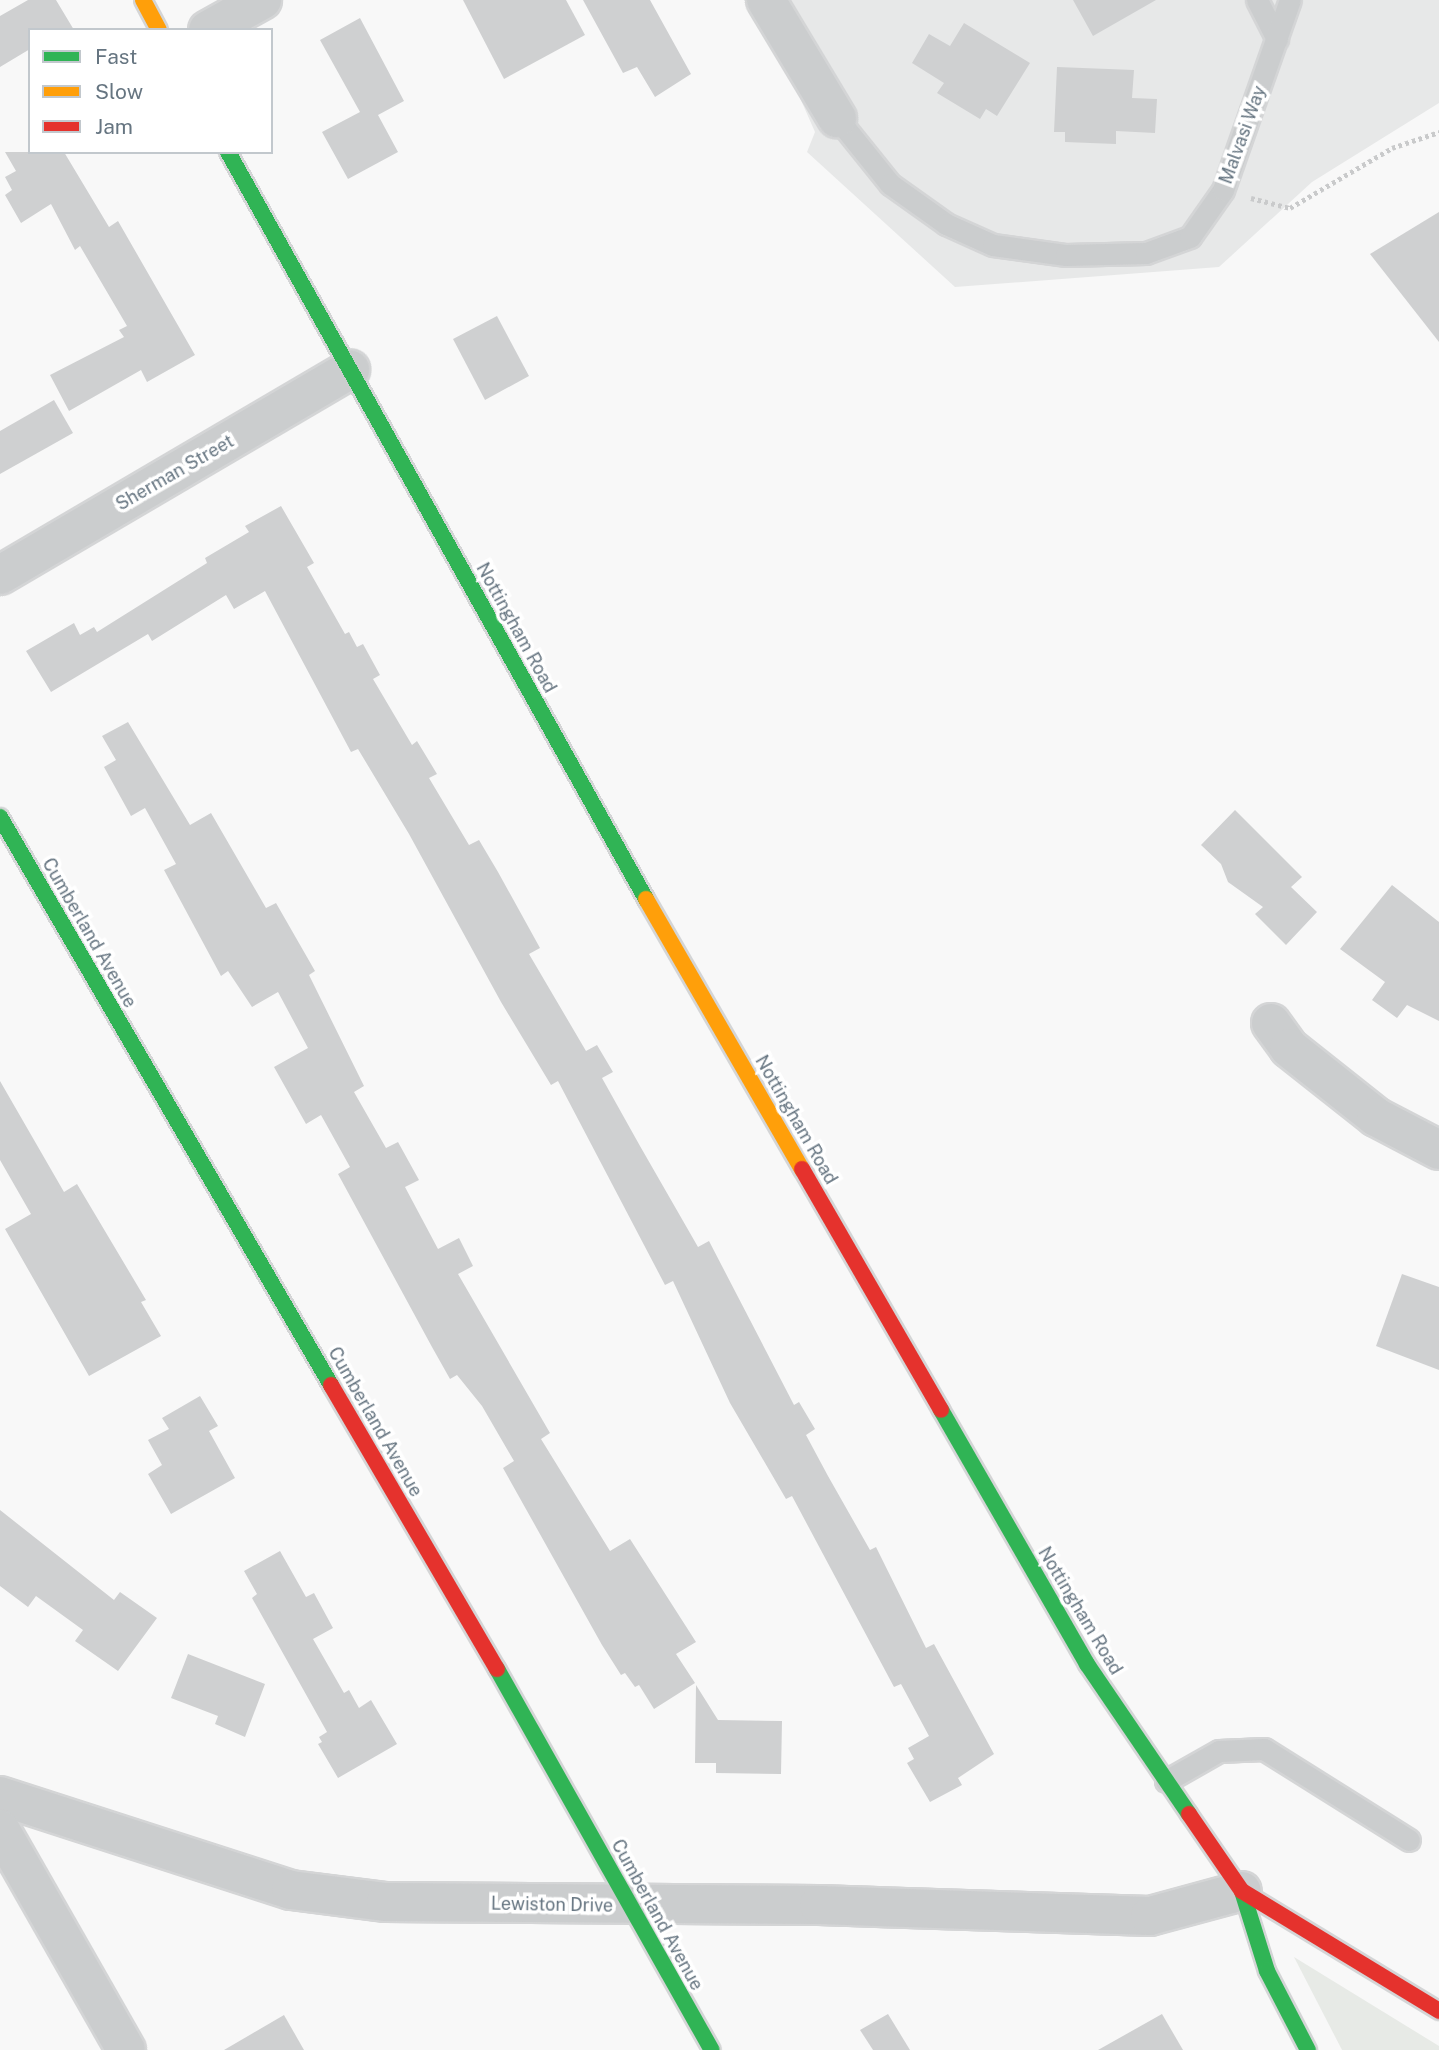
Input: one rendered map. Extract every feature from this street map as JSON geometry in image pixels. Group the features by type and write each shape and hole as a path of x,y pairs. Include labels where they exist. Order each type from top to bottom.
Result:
{"street":[{"path":"143,0 158,28"},
{"path":"212,28 262,0"},
{"path":"766,0 837,118"},
{"name":"Nottingham Road","path":"229,154 630,872 1087,1664 1242,1891 1439,2011"},
{"name":"Sherman Street","path":"0,575 350,370"},
{"name":"Cumberland Avenue","path":"0,817 488,1654 712,2050"},
{"path":"1270,1023 1289,1048 1376,1117 1439,1150"},
{"name":"Lewiston Drive","path":"0,1796 291,1890 386,1902 630,1906 819,1905 1150,1916 1242,1891"},
{"path":"0,1829 126,2050"},
{"path":"1242,1891 1267,1971 1308,2050"}],"lane":[{"path":"1257,0 1277,39"},
{"name":"Malvasi Way","path":"837,118 890,184 946,224 993,245 1066,255 1146,253 1190,237 1223,190 1290,0"},
{"path":"1166,1780 1219,1751 1264,1749 1409,1840"}],"path":[{"path":"1223,190 1290,208 1392,148 1439,132"}],"shaded area":[{"path":"757,0 1439,0 1439,103 1312,182 1219,267 955,287 807,152 815,132"},
{"path":"1294,1957 1439,2046 1439,2050 1342,2050"}],"building":[{"path":"28,0 56,0 73,28 28,28 28,50 0,67 0,16"},
{"path":"463,0 566,0 585,35 504,79"},
{"path":"583,0 650,0 691,74 655,97 637,67 623,73"},
{"path":"1073,0 1156,0 1093,36"},
{"path":"360,18 404,101 378,115 398,152 348,179 322,132 360,112 320,40"},
{"path":"964,23 1030,63 997,116 986,109 980,119 937,93 944,83 912,63 929,34 950,46"},
{"path":"1057,67 1134,70 1132,98 1157,99 1155,133 1116,131 1116,144 1065,142 1065,132 1054,132"},
{"path":"5,152 65,154 109,227 118,221 195,355 147,382 141,370 69,411 50,375 124,337 119,330 127,326 80,246 75,250 51,204 21,223 5,195 12,190 5,177 16,171"},
{"path":"1439,212 1439,342 1370,254"},
{"path":"497,316 529,376 485,400 453,339"},
{"path":"54,400 73,433 0,474 0,431"},
{"path":"281,506 314,563 307,567 345,634 349,632 357,647 363,644 380,675 373,679 412,745 417,741 437,774 429,778 469,845 479,840 498,872 540,948 529,954 586,1051 597,1045 613,1072 602,1078 698,1247 709,1241 794,1405 799,1402 815,1429 806,1435 828,1476 870,1550 876,1547 926,1648 934,1644 994,1754 958,1778 962,1785 930,1802 907,1763 914,1759 908,1748 929,1736 901,1684 894,1687 792,1496 786,1499 730,1403 673,1281 665,1285 558,1081 551,1085 358,749 351,752 265,591 234,609 226,595 152,641 148,634 51,692 26,651 74,623 80,635 94,627 97,632 207,563 205,558 249,532 245,526"},
{"path":"128,722 190,825 211,813 266,908 276,903 315,971 309,975 364,1086 354,1092 386,1148 398,1142 419,1180 405,1187 438,1249 459,1238 473,1266 458,1274 550,1433 541,1439 610,1551 630,1539 696,1642 676,1654 695,1683 654,1709 639,1685 635,1687 625,1673 621,1675 602,1645 503,1468 514,1461 482,1406 457,1375 450,1379 432,1347 338,1174 350,1167 321,1115 306,1124 274,1067 308,1048 278,992 252,1007 228,971 221,976 164,870 176,864 145,808 131,816 104,767 116,760 102,736"},
{"path":"1235,810 1302,877 1291,887 1317,912 1286,945 1255,914 1263,907 1228,882 1221,864 1201,845"},
{"path":"1392,885 1439,922 1439,1021 1407,1005 1397,1018 1372,1000 1385,982 1340,949"},
{"path":"0,1081 64,1192 77,1184 146,1300 141,1302 161,1336 89,1376 5,1229 31,1214 0,1160"},
{"path":"1402,1274 1439,1287 1439,1370 1376,1346"},
{"path":"200,1396 218,1426 209,1431 235,1478 171,1514 148,1474 162,1465 148,1440 169,1429 162,1418"},
{"path":"0,1510 114,1600 120,1592 157,1618 118,1671 75,1641 83,1630 36,1596 28,1607 0,1586"},
{"path":"280,1551 306,1597 314,1593 333,1628 313,1639 344,1693 349,1690 359,1708 371,1700 397,1744 338,1778 318,1744 322,1742 319,1737 327,1732 252,1598 257,1594 244,1571"},
{"path":"188,1654 265,1684 245,1737 215,1724 218,1716 171,1698"},
{"path":"696,1685 718,1720 782,1721 781,1774 716,1773 716,1763 695,1763"},
{"path":"888,2014 910,2050 873,2050 860,2030"},
{"path":"1162,2014 1183,2050 1098,2050"},
{"path":"284,2015 304,2050 224,2050"}],"traffic: fast":[{"path":"229,154 646,899"},
{"path":"0,817 331,1385"},
{"path":"941,1410 1087,1664 1189,1814"},
{"path":"497,1669 712,2050"},
{"path":"1242,1891 1267,1971 1308,2050"}],"traffic: slow":[{"path":"143,0 158,28"},
{"path":"646,899 802,1169"}],"traffic: jam":[{"path":"802,1169 941,1410"},
{"path":"331,1385 497,1669"},
{"path":"1189,1814 1242,1891 1439,2011"}]}
